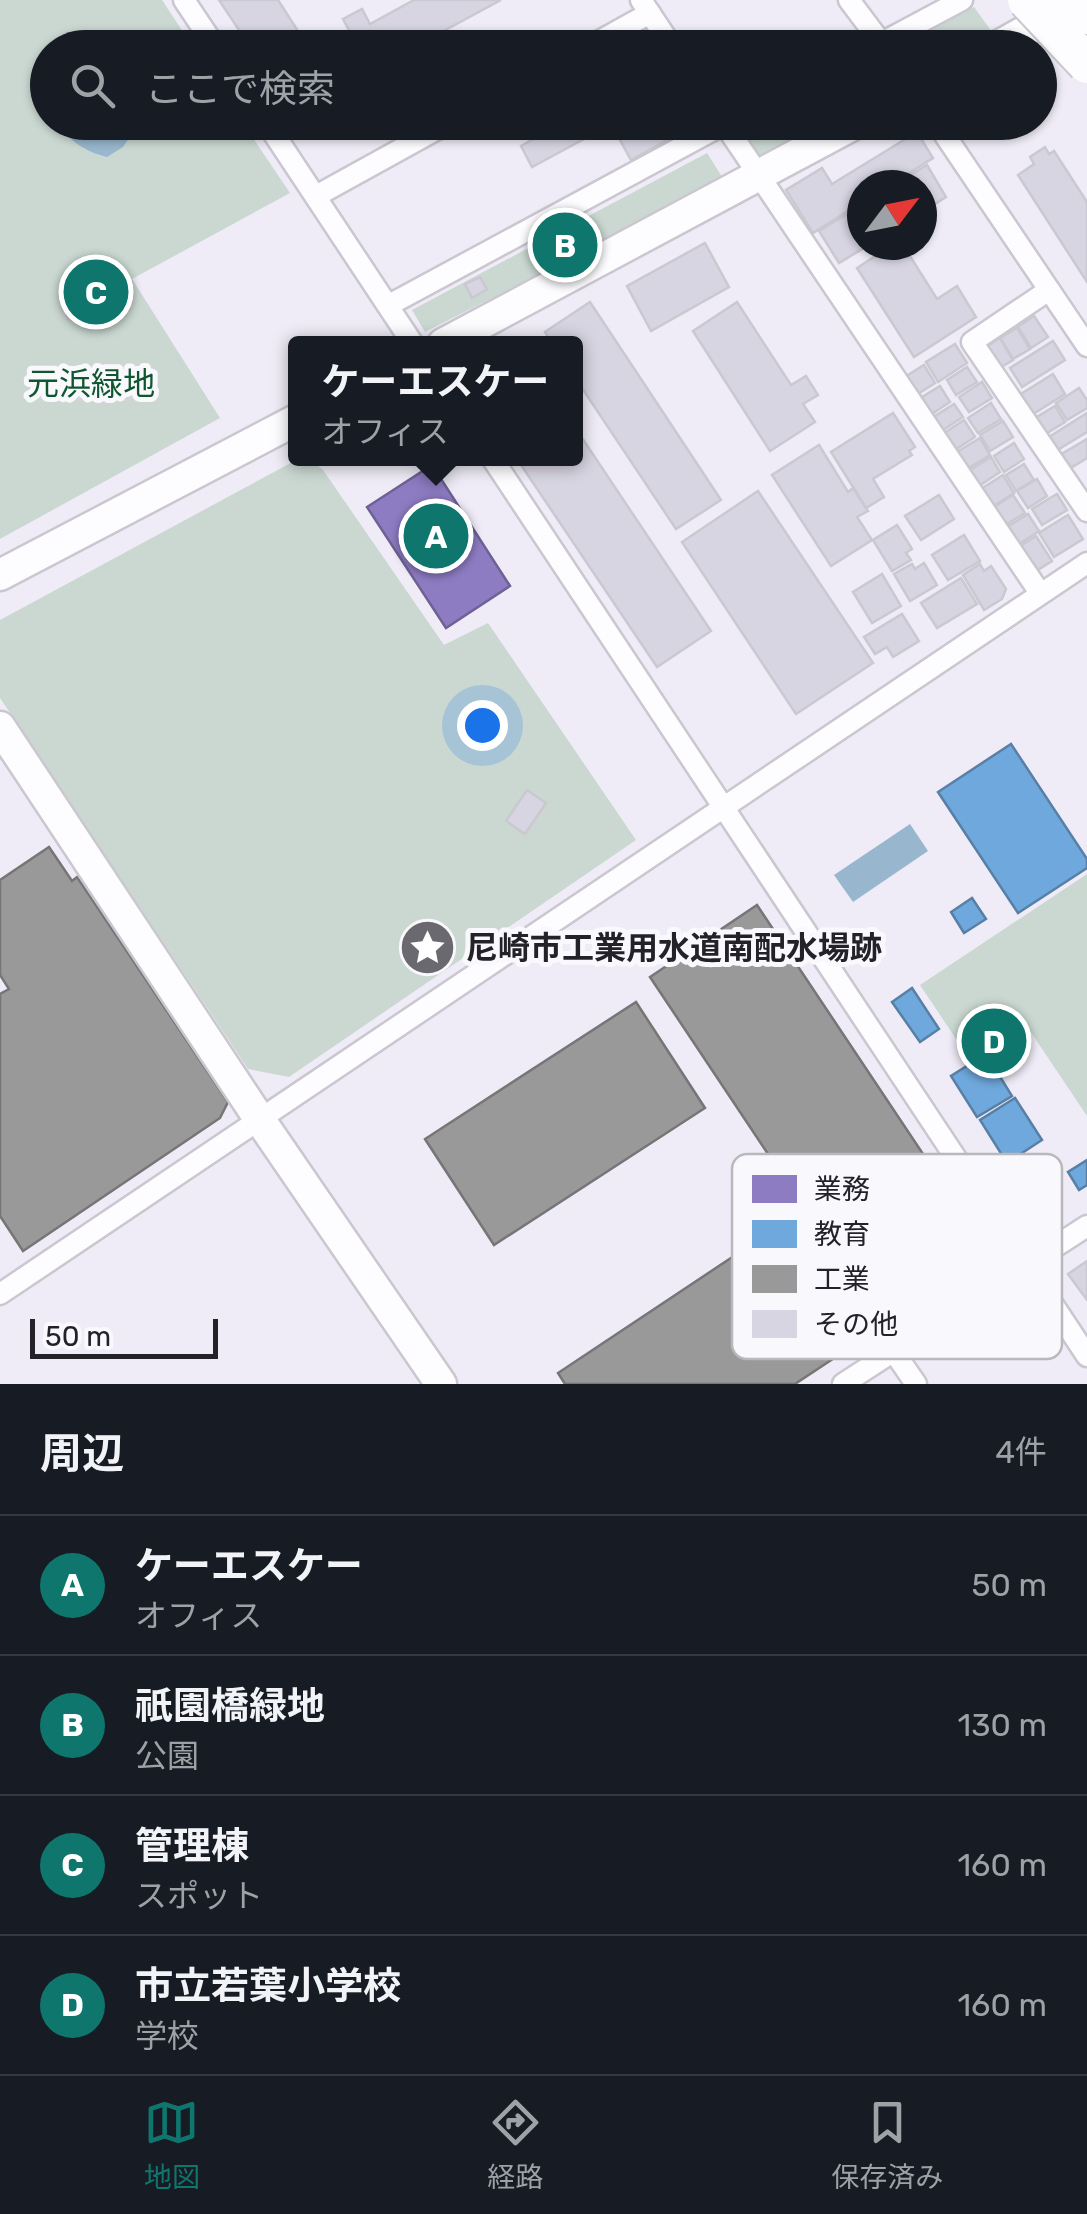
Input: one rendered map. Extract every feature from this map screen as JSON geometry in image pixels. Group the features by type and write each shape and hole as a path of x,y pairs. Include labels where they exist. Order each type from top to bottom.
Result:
{"highway":[{"path":"1027,0 1055,30"},
{"path":"1072,0 1087,15"},
{"path":"1057,32 1087,64"}],"street":[{"path":"184,0 204,30"},
{"path":"850,0 870,30"},
{"path":"909,30 962,0"},
{"path":"1028,30 1082,0"},
{"path":"612,30 646,6 661,30"},
{"path":"278,140 407,336"},
{"path":"316,196 417,140"},
{"path":"389,306 694,140"},
{"path":"735,140 1040,594"},
{"path":"458,336 824,140"},
{"path":"948,140 1087,346"},
{"path":"1049,290 972,342 1087,511"},
{"path":"0,575 288,424"},
{"path":"497,466 953,1154"},
{"path":"0,1294 1087,563"},
{"path":"0,727 260,1120 441,1384"},
{"path":"1062,1243 1087,1226"},
{"path":"1062,1318 1087,1356"},
{"path":"843,1384 883,1359"},
{"path":"899,1359 916,1384"}],"green space":[{"name":"元浜緑地","path":"0,0 162,0 182,30 30,30 30,140 254,140 290,193 132,279 220,418 0,539"},
{"path":"974,7 991,30 931,30"},
{"path":"749,140 794,140 760,157"},
{"path":"707,153 724,180 425,332 412,310"},
{"path":"288,464 318,466 444,645 488,623 636,840 289,1077 248,1069 0,698 0,620"},
{"path":"1087,874 1087,1116 1020,1016 966,1054 920,985"}],"water":[{"path":"73,140 128,140 107,157"},
{"path":"910,824 928,851 853,902 834,875"}],"building: 業務":[{"path":"433,466 510,586 446,628 367,507"}],"building: 教育":[{"path":"1011,744 1087,859 1087,868 1018,913 938,792"},
{"path":"972,898 986,919 964,933 951,912"},
{"path":"912,988 939,1029 920,1042 892,1002"},
{"path":"986,1054 1012,1096 977,1117 951,1076"},
{"path":"1015,1098 1042,1140 1021,1154 1001,1154 980,1120"},
{"path":"1087,1160 1087,1185 1079,1190 1068,1172"}],"building: 工業":[{"path":"49,847 72,881 77,877 228,1102 220,1118 23,1251 0,1216 0,994 9,989 0,975 0,880"},
{"path":"757,905 923,1154 768,1154 650,977"},
{"path":"636,1002 705,1108 494,1245 425,1139"},
{"path":"732,1257 732,1359 833,1359 795,1384 565,1384 558,1373"}],"building: その他":[{"path":"219,0 278,0 297,30 239,30"},
{"path":"414,0 501,0 445,30 349,30 343,19 362,9 370,24"},
{"path":"532,140 582,140 532,167 521,146"},
{"path":"620,140 667,140 631,160"},
{"path":"904,140 922,140 933,158 914,170 855,170"},
{"path":"1045,147 1049,154 1054,151 1087,202 1087,282 1018,175 1034,164 1030,157"},
{"path":"822,168 832,184 847,175 847,211 813,233 786,190"},
{"path":"937,182 946,197 937,203"},
{"path":"847,214 847,258 839,263 819,231"},
{"path":"705,243 729,287 651,331 627,286"},
{"path":"87,259 121,266 132,283 118,317 98,327 68,319 62,300 70,270"},
{"path":"869,260 912,260 937,299 957,286 976,317 914,357 857,268"},
{"path":"480,277 487,289 472,298 465,284"},
{"path":"590,302 721,500 676,529 583,390 583,336 547,336 545,332"},
{"path":"737,302 791,385 806,376 818,395 803,404 815,422 770,451 693,331"},
{"path":"1034,316 1048,337 1031,348 1018,327"},
{"path":"1017,328 1030,349 1013,359 1000,338"},
{"path":"1000,338 1013,360 996,370 983,349"},
{"path":"1053,341 1065,360 1022,387 1010,368"},
{"path":"955,344 967,363 938,382 926,362"},
{"path":"924,365 935,383 916,395 905,377"},
{"path":"967,367 977,382 956,395 947,380"},
{"path":"1053,374 1065,394 1033,414 1021,394"},
{"path":"982,382 992,398 969,412 959,397"},
{"path":"940,386 950,402 929,416 919,399"},
{"path":"1079,388 1087,408 1067,420 1056,403"},
{"path":"991,403 1001,419 978,433 968,418"},
{"path":"954,404 963,417 940,432 932,418"},
{"path":"1055,406 1065,422 1042,436 1032,420"},
{"path":"893,413 915,447 909,451 912,455 873,479 884,497 866,508 831,452"},
{"path":"1087,413 1087,432 1054,452 1046,439"},
{"path":"964,420 975,437 952,452 941,435"},
{"path":"1003,421 1013,437 990,451 980,435"},
{"path":"980,438 990,455 964,471 954,454"},
{"path":"583,439 711,631 657,667 522,466 583,466"},
{"path":"1087,439 1087,458 1069,469 1060,455"},
{"path":"1014,443 1024,459 1004,472 994,456"},
{"path":"819,445 848,492 853,488 868,511 857,517 872,540 831,566 772,475"},
{"path":"991,457 1000,472 976,488 967,472"},
{"path":"1024,464 1034,480 1016,491 1006,475"},
{"path":"1003,475 1014,493 989,509 978,491"},
{"path":"1037,479 1047,496 1028,508 1017,491"},
{"path":"758,491 873,663 796,714 682,542"},
{"path":"1057,494 1067,510 1042,525 1032,509"},
{"path":"939,495 954,519 921,540 905,516"},
{"path":"1013,495 1025,513 1002,527 991,509"},
{"path":"1028,514 1039,531 1015,547 1004,529"},
{"path":"1068,515 1083,539 1054,557 1039,533"},
{"path":"897,525 912,549 906,553 911,560 892,571 873,540"},
{"path":"964,535 980,561 948,580 932,555"},
{"path":"1036,536 1052,561 1036,571 1017,548"},
{"path":"924,563 937,585 910,601 894,574 912,564 915,569"},
{"path":"980,564 984,571 991,566 1006,589 1002,599 984,610 963,575"},
{"path":"882,574 901,606 872,623 853,592"},
{"path":"961,578 977,604 937,628 921,603"},
{"path":"902,614 919,641 893,657 887,647 875,654 864,637"},
{"path":"527,790 546,803 525,834 506,821"},
{"path":"1087,1261 1087,1300 1068,1274"}],"place":[{"name":"祇園橋緑地","path":"565,245"},
{"name":"管理棟","path":"96,292"},
{"name":"ケーエスケー","path":"436,536"},
{"name":"尼崎市工業用水道南配水場跡","path":"427,948"},
{"name":"市立若葉小学校","path":"994,1041"}]}
